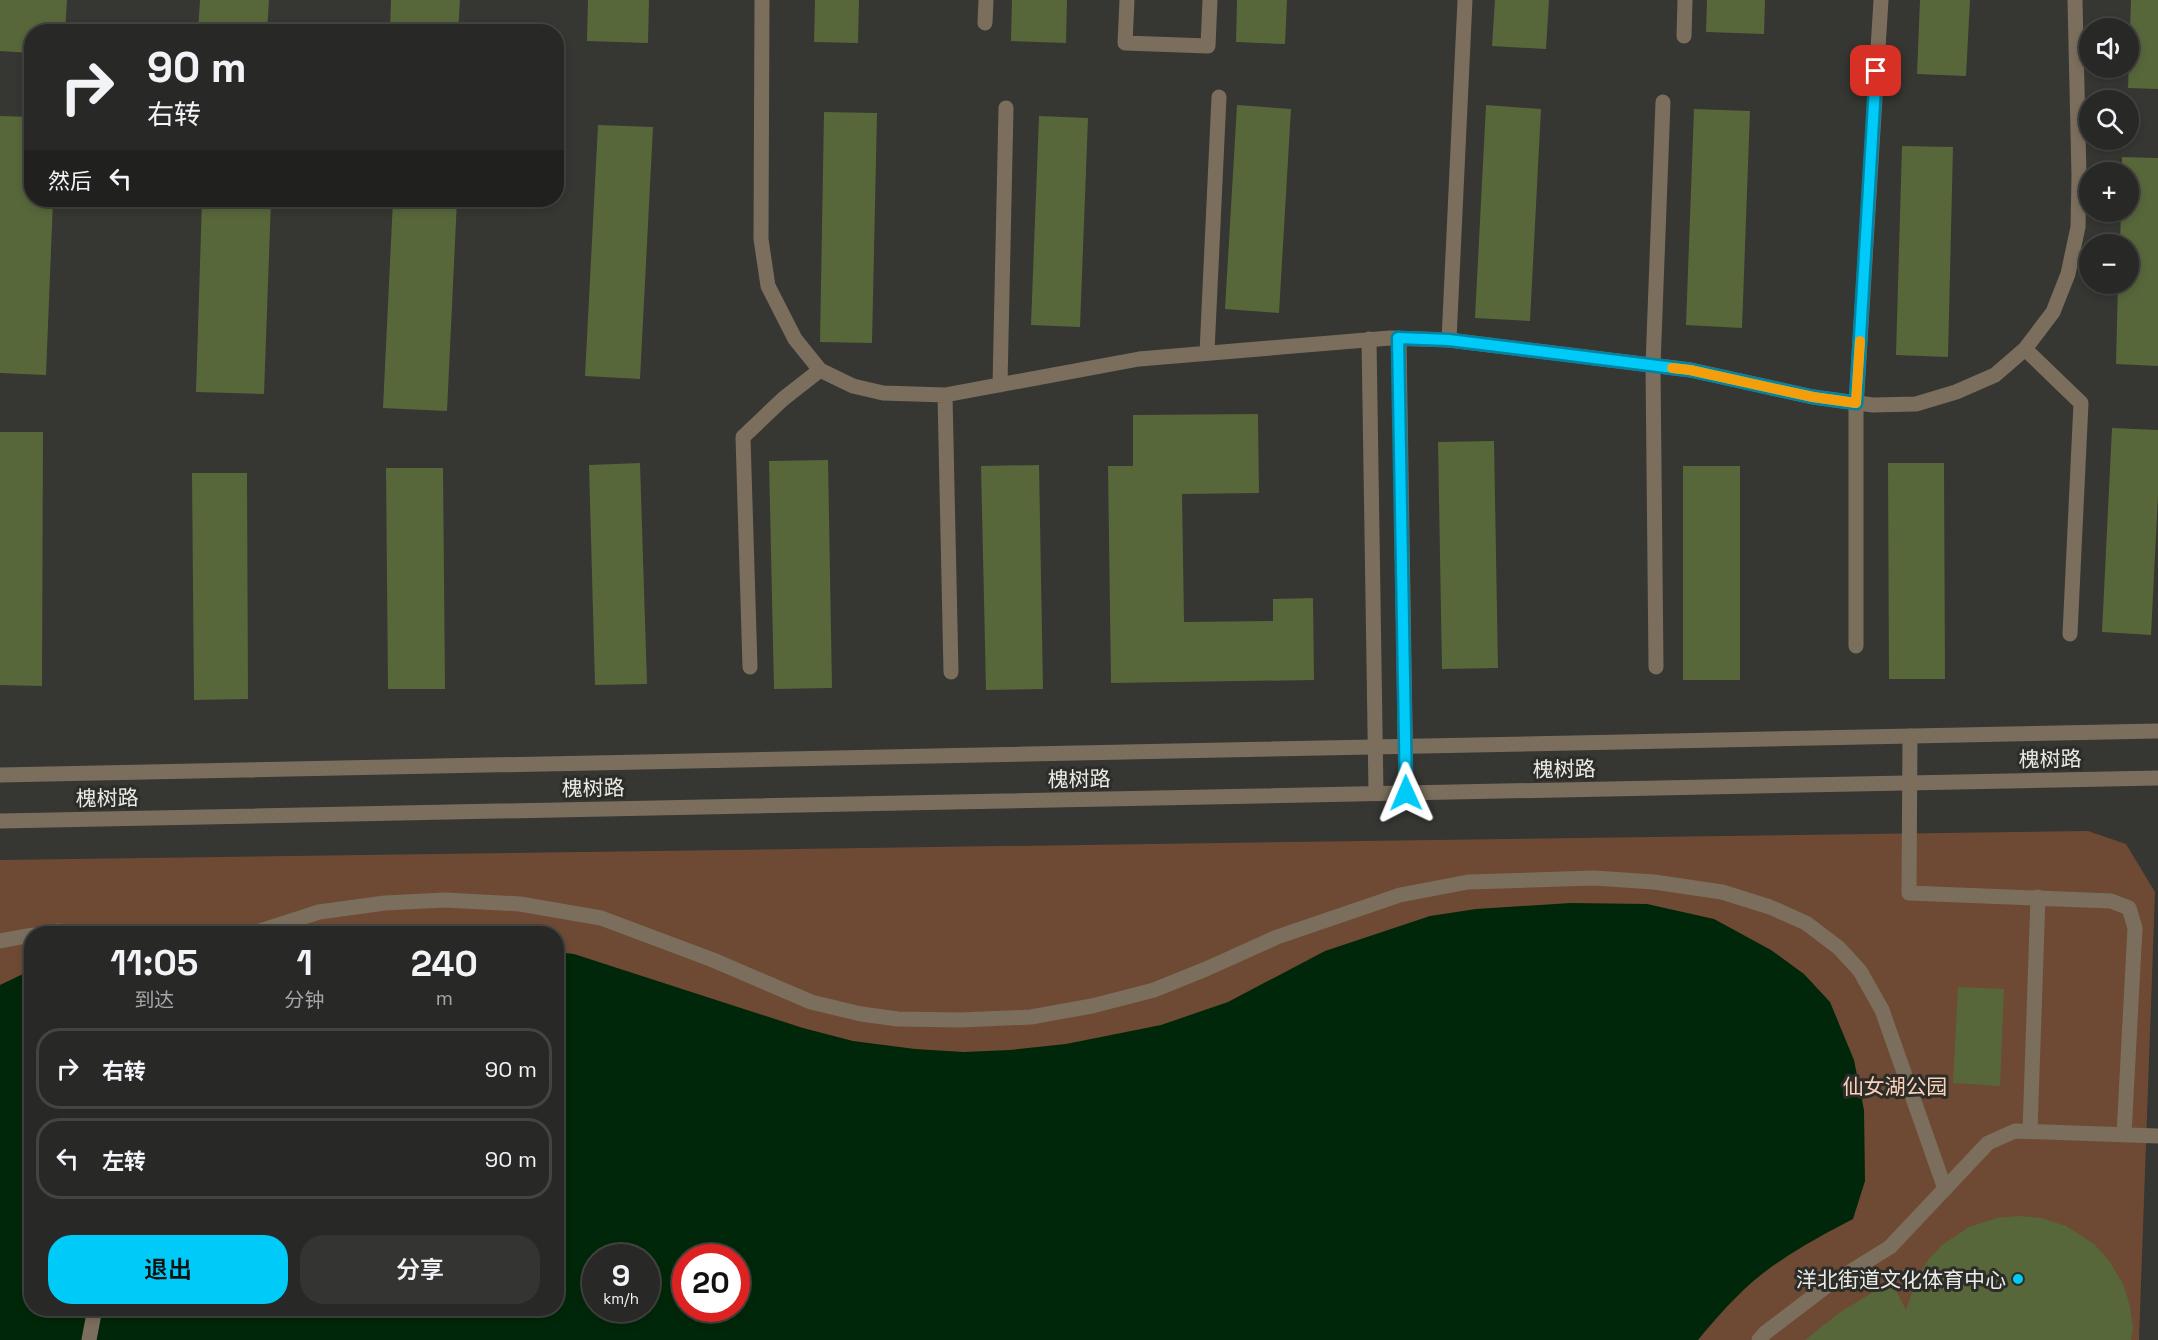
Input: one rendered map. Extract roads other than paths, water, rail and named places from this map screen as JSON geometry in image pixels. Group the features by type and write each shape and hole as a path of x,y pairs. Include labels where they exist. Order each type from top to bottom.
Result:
{"street":[{"path":"762,0 761,239 768,286 795,339 820,370 854,386 883,393 945,395 1139,359 1398,338 1449,340 1690,370 1856,405 1916,404 1956,392 1995,375 2025,349 2053,312 2068,274 2078,227 2075,0"},
{"path":"985,22 986,0"},
{"path":"1127,0 1125,43 1208,46 1210,0"},
{"path":"1449,340 1466,0"},
{"path":"1684,0 1684,36"},
{"path":"1856,646 1856,405 1881,0"},
{"path":"1207,352 1220,97"},
{"path":"1656,667 1653,365 1663,102"},
{"path":"1000,385 1006,108"},
{"path":"1398,338 1406,793"},
{"path":"1369,339 1376,794"},
{"path":"2025,349 2081,403 2070,634"},
{"path":"750,667 743,437 783,399 820,370"},
{"path":"945,395 951,672"},
{"name":"槐树路","path":"0,775 2158,731"},
{"path":"1910,736 1909,892 2111,901 2129,908 2135,928 2124,1134"},
{"name":"槐树路","path":"0,822 2158,778"},
{"path":"276,926 319,912 385,903 445,900 520,904 601,918 713,960 810,1002 889,1018 961,1020 1031,1017 1092,1006 1154,990 1277,937 1400,895 1468,882 1594,878 1654,882 1722,892 1770,907 1806,923 1839,948 1860,971 1882,1010 1945,1189"},
{"path":"2030,1131 2038,897"},
{"path":"0,941 24,936"},
{"path":"1759,1340 1824,1288 1890,1247 1988,1143 2015,1131 2158,1136"},
{"path":"89,1340 94,1316"}],"place":[{"name":"洋北街道文化体育中心","path":"2018,1279"}],"park label":[{"name":"仙女湖公园","path":"1895,1086"}]}
